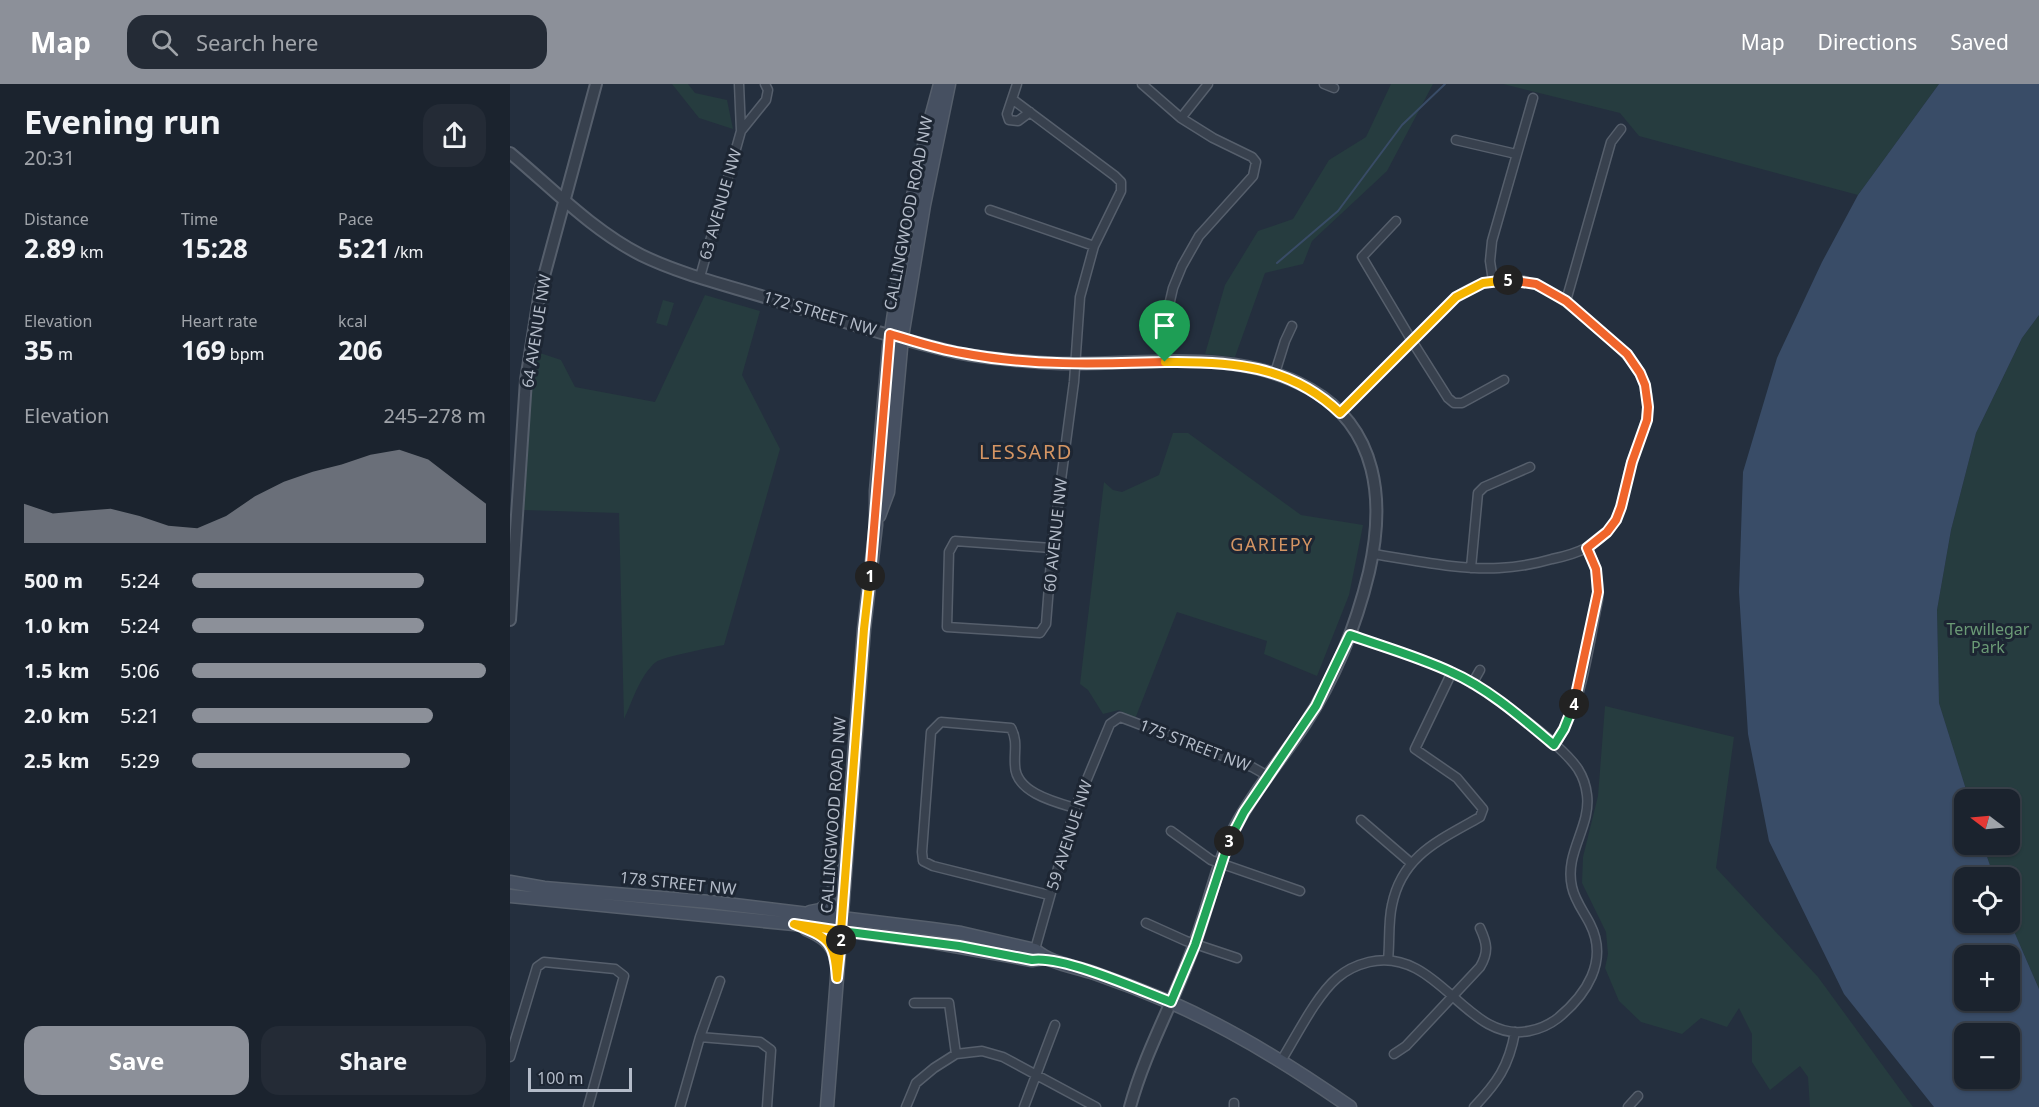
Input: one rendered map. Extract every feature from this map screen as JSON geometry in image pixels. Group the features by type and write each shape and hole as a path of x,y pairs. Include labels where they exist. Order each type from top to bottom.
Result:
{"main road":[{"name":"CALLINGWOOD ROAD NW","path":"827,1107 863,641 876,525 888,492 896,336 909,213 940,84"},
{"name":"CALLINGWOOD ROAD NW","path":"896,336 950,84"},
{"path":"837,978 835,955 828,942 797,919 825,907 847,862"},
{"name":"178 STREET NW","path":"510,882 544,888 710,902 797,919"},
{"name":"178 STREET NW","path":"510,896 842,924 959,946 1037,956 1093,972 1171,1002 1235,1034 1281,1061 1350,1107"}],"street":[{"name":"64 AVENUE NW","path":"510,620 526,380 540,291 596,84"},
{"name":"63 AVENUE NW","path":"700,277 741,131 739,84"},
{"name":"63 AVENUE NW","path":"741,131 766,100 768,90 765,84"},
{"path":"1012,99 1030,112 1018,121 1009,120 1007,114 1012,99 1017,84"},
{"path":"1142,84 1181,118 1213,138 1252,157 1256,162 1252,176 1199,236 1182,266 1173,288 1167,314 1165,362"},
{"path":"1181,118 1208,84"},
{"path":"1324,84 1334,88"},
{"path":"1492,281 1490,261 1492,241 1533,98"},
{"name":"60 AVENUE NW","path":"1030,112 1115,176 1121,182 1121,191 1094,246 1080,297 1073,391 1052,548 1046,624 1040,633 947,627 949,552 955,541 1052,548"},
{"path":"1566,301 1611,142 1622,129"},
{"path":"1456,140 1516,154"},
{"name":"172 STREET NW","path":"510,153 602,231 643,256 700,277 896,336 973,355 1075,364 1222,363 1275,372 1318,394 1340,413 1361,441 1369,459 1377,493 1377,514 1373,554 1363,596 1350,635 1316,706 1237,823 1220,863 1195,945 1137,1081 1130,1107"},
{"path":"990,210 1094,246"},
{"path":"1396,221 1362,257 1448,398 1454,403 1462,403 1504,380"},
{"path":"1340,413 1456,297 1471,288 1492,281 1514,280 1531,282 1554,292 1630,358 1642,379 1648,400 1647,420 1632,462 1619,513 1607,532 1587,548 1573,554 1517,567 1472,568 1373,554"},
{"path":"1275,372 1292,326"},
{"path":"1472,568 1478,493 1484,487 1530,467"},
{"path":"1554,745 1569,720 1577,694 1598,600 1598,577 1587,548"},
{"path":"1281,1061 1323,993 1345,972 1356,966 1388,960 1419,969 1483,1021 1497,1028 1515,1032 1541,1028 1557,1019 1589,984 1597,959 1597,946 1593,931 1576,901 1570,876 1574,850 1586,816 1587,794 1578,770 1554,745 1522,718 1452,672 1350,635"},
{"path":"1472,684 1480,670"},
{"path":"1388,960 1392,906 1399,880 1411,862 1430,846 1480,818 1483,809 1456,778 1415,749 1452,672"},
{"name":"175 STREET NW","path":"1120,717 1256,769 1268,776"},
{"name":"59 AVENUE NW","path":"1037,956 1049,896 1075,808 1110,724 1120,717"},
{"path":"1049,896 933,866 923,861 931,732 941,722 1011,728 1016,738 1014,768 1022,782 1041,798 1075,808"},
{"path":"1360,820 1411,862"},
{"path":"1171,831 1206,857 1300,891"},
{"path":"1146,923 1195,945 1237,958"},
{"path":"1394,1054 1406,1046 1484,961 1487,943 1480,928"},
{"path":"510,1057 537,967 544,962 615,969 624,976 588,1107"},
{"path":"680,1107 700,1037 720,981"},
{"path":"914,1003 949,1003 956,1054"},
{"path":"1024,1107 1055,1025"},
{"path":"1474,1107 1498,1081 1508,1062 1515,1032"},
{"path":"700,1037 760,1042 771,1050 766,1107"},
{"path":"906,1107 916,1083 934,1068 956,1054 982,1052 1003,1057 1095,1107"},
{"path":"1628,1107 1638,1096"}],"green space":[{"path":"672,84 688,84 695,93 727,100 733,129 699,118"},
{"path":"1391,84 1433,84 1387,171 1312,241 1303,264 1265,273 1235,357 1205,354 1225,285 1258,231 1293,219 1329,160 1366,137"},
{"path":"1503,84 1939,84 1858,195 1639,136 1620,113"},
{"path":"705,295 760,311 742,375 780,449 724,645 656,662 641,681 624,719 619,513 523,510 534,351 561,360 575,387 655,402"},
{"path":"663,300 674,303 667,326 656,323"},
{"name":"Terwillegar Park","path":"2039,315 2039,989 2015,933 2020,933 2020,867 1991,867 1986,855 2020,855 2020,789 1966,789 1939,703 1937,610 1951,530 1976,433 2022,338"},
{"path":"1173,433 1188,433 1301,515 1363,525 1349,595 1317,676 1264,654 1267,641 1177,612 1135,719 1119,710 1103,714 1088,690 1080,684 1104,482 1113,490 1122,492 1159,475"},
{"path":"1605,706 1734,737 1716,868 1818,977 1913,1107 1810,1107 1808,1077 1800,1066 1770,1090 1752,1062 1752,1034 1739,1008 1727,1027 1701,1018 1682,1034 1641,1022 1619,1001 1605,968 1608,954 1606,932 1582,883 1583,857 1598,796"}],"water":[{"path":"1939,84 2039,84 2039,315 2022,338 1976,433 1951,530 1937,610 1939,703 1966,789 1954,789 1954,855 1986,855 1991,867 1954,867 1954,933 2015,933 2020,945 1954,945 1954,1011 2020,1011 2020,945 2039,989 2039,1107 1934,1107 1844,994 1769,841 1748,734 1739,592 1743,472 1777,358 1822,262 1858,195"}],"waterway":[{"path":"1277,263 1338,211 1402,125 1445,84"}],"district":[{"name":"LESSARD","path":"1026,452"},
{"name":"GARIEPY","path":"1272,545"}],"route":[{"path":"1165,362 1075,364 995,358 938,348 890,334 841,931 794,924 814,933 832,947 837,978 841,931 959,946 1032,960 1044,958 1093,972 1171,1002 1195,945 1230,837 1244,812 1316,706 1350,635 1452,672 1522,718 1554,745 1564,729 1577,694 1598,600 1598,577 1587,548 1602,537 1616,520 1632,462 1647,420 1645,385 1627,354 1554,292 1523,280 1504,280 1492,281 1471,288 1456,297 1340,413 1318,394 1275,372 1222,363 1165,362"}]}
